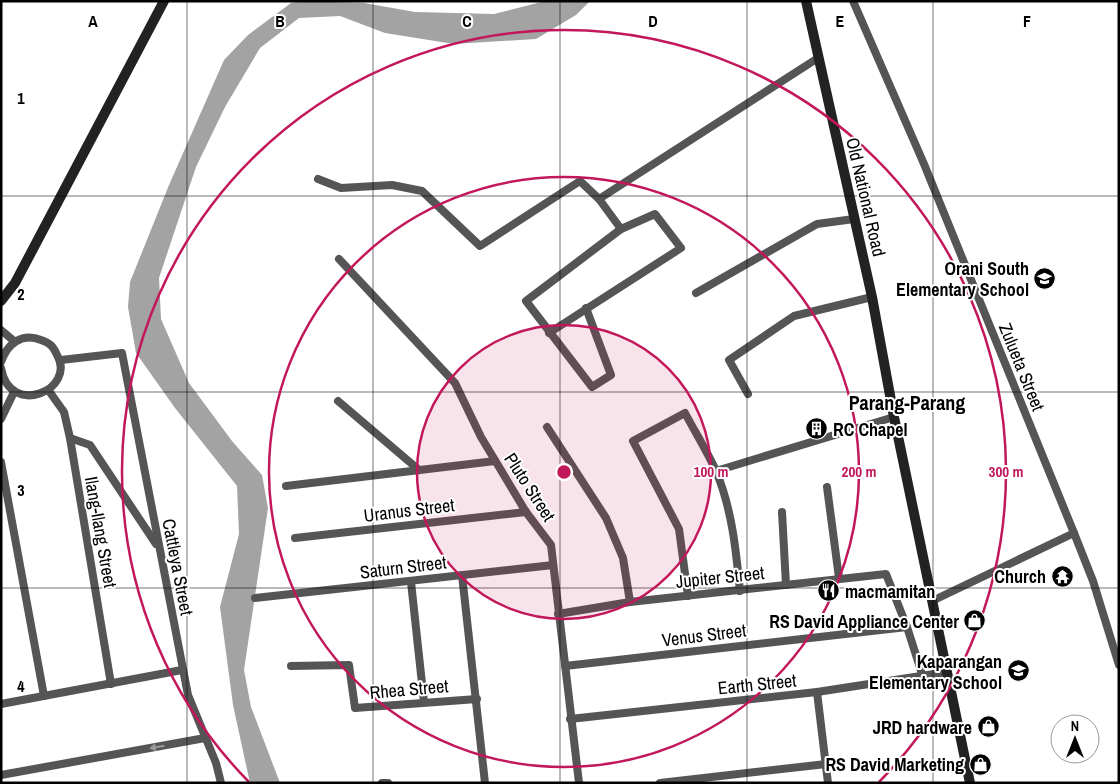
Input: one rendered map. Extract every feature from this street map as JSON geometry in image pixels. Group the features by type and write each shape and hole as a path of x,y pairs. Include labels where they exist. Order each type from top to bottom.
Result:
{"main road":[{"path":"1,300 15,283 164,1"},
{"name":"Old National Road","path":"806,1 872,297 894,417 970,783"}],"street":[{"name":"Zulueta Street","path":"853,1 924,164 1074,533 1093,581 1119,665"},
{"path":"599,199 818,58"},
{"path":"318,179 341,188 392,185 422,191 480,246 580,181 599,199 621,229"},
{"path":"549,333 586,308 681,248 655,214 621,229 526,301 549,333 592,387 611,376 586,308"},
{"path":"696,292 817,224 854,219"},
{"name":"Pluto Street","path":"339,259 455,383 481,437 495,461 526,512 551,546 579,783"},
{"path":"748,394 729,360 794,316 872,297"},
{"path":"1,330 14,341"},
{"path":"1,362 4,351 14,341 33,336 51,344 61,360 59,377 49,391 30,396 14,392 3,378 1,368"},
{"name":"Cattleya Street","path":"61,360 122,353 182,670 188,695 216,763 221,783"},
{"name":"Ilang-Ilang Street","path":"49,391 64,412 70,438 111,684"},
{"path":"1,419 14,392"},
{"path":"338,401 419,470"},
{"path":"688,596 679,529 633,441 685,413 716,471 736,543 740,591"},
{"path":"716,471 894,417"},
{"path":"547,427 606,518 624,558 630,602"},
{"path":"70,438 90,445 159,547"},
{"path":"286,486 495,461"},
{"path":"1,462 44,696"},
{"path":"827,487 839,578"},
{"name":"Uranus Street","path":"294,538 526,512"},
{"path":"782,512 786,585"},
{"path":"932,601 1074,533"},
{"name":"Saturn Street","path":"255,598 553,565"},
{"name":"Jupiter Street","path":"558,614 630,602 886,574 908,627"},
{"path":"462,575 485,783"},
{"path":"411,582 424,702"},
{"path":"908,627 923,677"},
{"name":"Venus Street","path":"564,666 908,627"},
{"name":"Rhea Street","path":"291,666 349,665 355,708 477,699"},
{"path":"1,704 182,670"},
{"name":"Earth Street","path":"570,719 817,692 947,672"},
{"path":"817,692 828,783"},
{"path":"1,775 205,738"},
{"path":"660,783 826,764"},
{"path":"382,783 388,783"}],"shaded area":[{"path":"307,1 364,3 415,12 494,14 545,1 590,1 576,15 536,39 454,44 385,33 340,16 299,18 260,48 225,107 196,167 159,278 161,319 189,383 232,441 262,475 268,508 244,670 251,707 280,783 250,783 233,705 220,607 239,534 237,486 175,408 136,353 128,307 130,282 169,185 224,60 248,35 291,3"}],"place":[{"name":"Orani South Elementary School","path":"1045,278"},
{"name":"RC Chapel","path":"817,429"},
{"name":"Church","path":"1062,576"},
{"name":"macmamitan","path":"829,591"},
{"name":"RS David Appliance Center","path":"975,621"},
{"name":"Kaparangan Elementary School","path":"1018,671"},
{"name":"JRD hardware","path":"988,727"},
{"name":"RS David Marketing","path":"980,764"}],"district":[{"name":"Parang-Parang","path":"907,402"}]}
